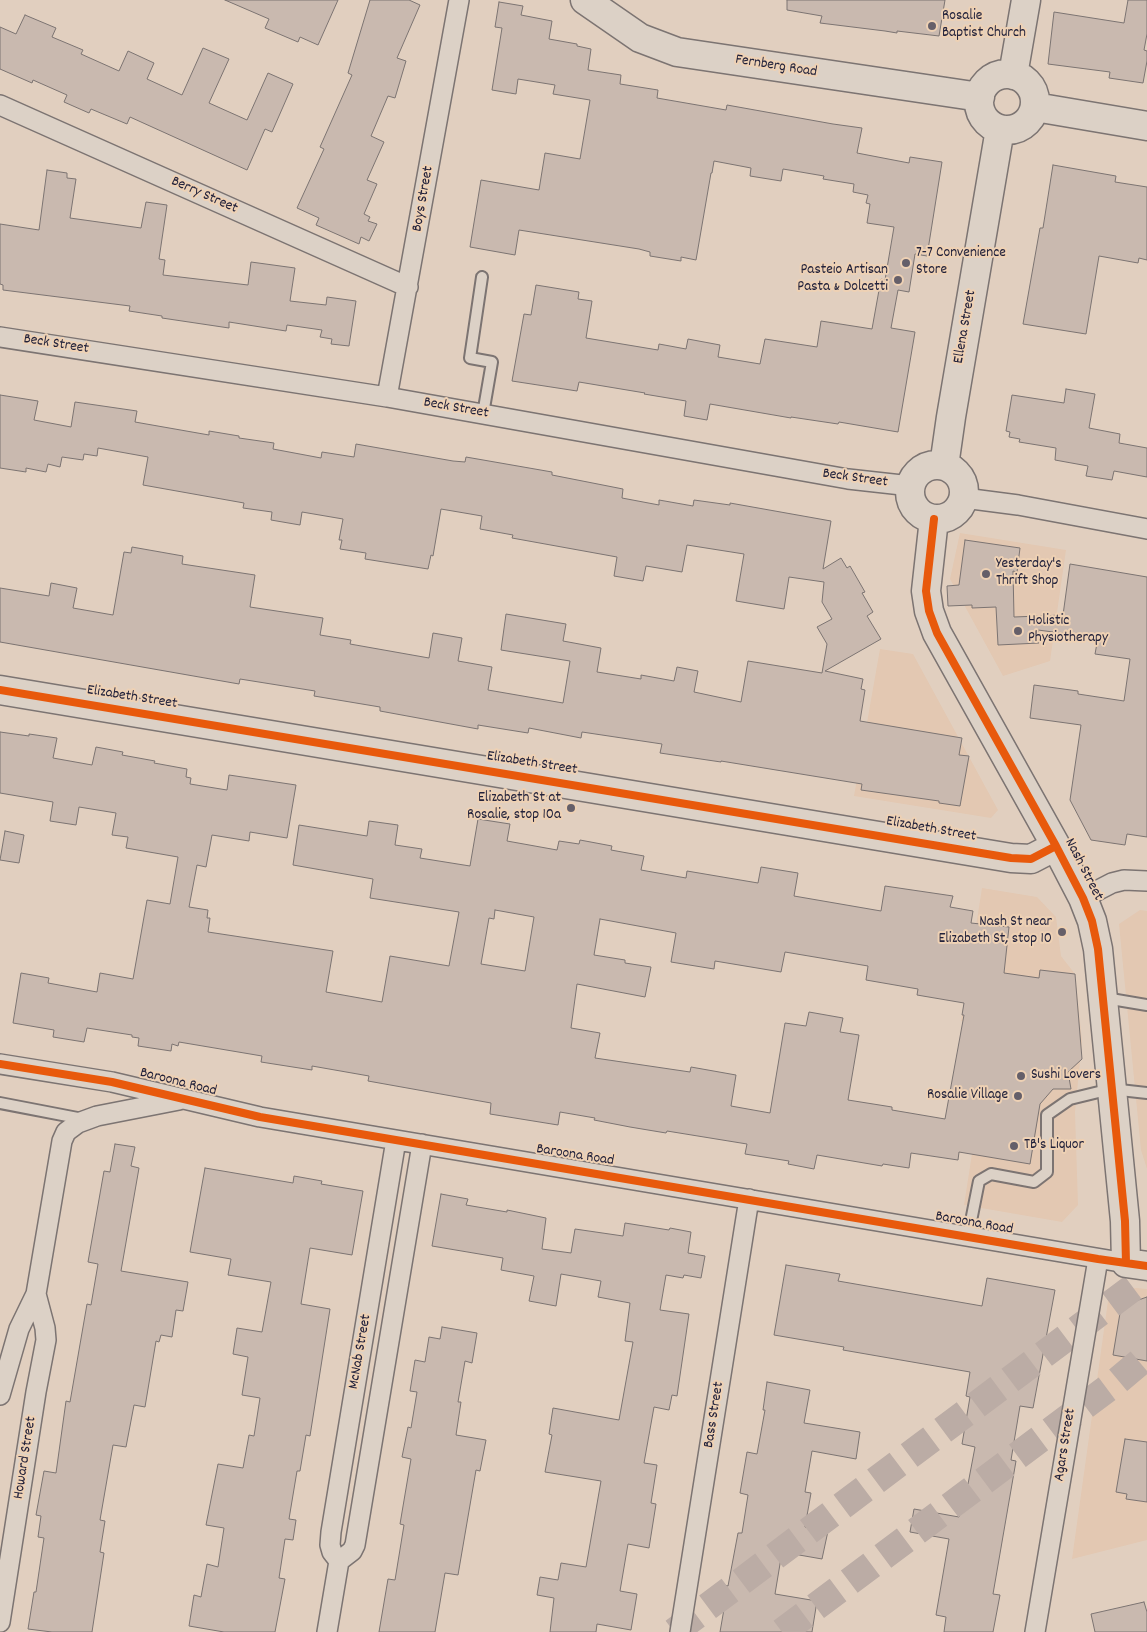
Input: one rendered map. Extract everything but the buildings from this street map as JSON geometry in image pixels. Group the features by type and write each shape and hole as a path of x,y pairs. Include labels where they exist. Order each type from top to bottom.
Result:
{"street":[{"name":"Boys Street","path":"387,397 459,0"},
{"name":"Fernberg Road","path":"585,0 640,38 677,52 980,97"},
{"path":"1013,75 1026,0"},
{"path":"1005,74 1013,75 1028,84 1035,99 1035,107 1032,116 1026,123 1018,128 1000,130 992,126 982,114 980,97 988,82 1005,74"},
{"name":"Berry Street","path":"0,105 408,287"},
{"path":"1035,107 1147,126"},
{"name":"Ellena Street","path":"944,466 1000,130"},
{"name":"Beck Street","path":"0,337 387,397 848,479 911,486"},
{"path":"935,465 944,466 952,469 963,482 964,498 956,512 942,519 925,517 912,504 911,486 914,478 927,467 935,465"},
{"path":"964,498 1018,505 1147,529"},
{"name":"Nash Street","path":"934,519 926,591 929,611 937,634 1056,846 1083,898 1092,921 1098,949 1125,1221 1136,1264"},
{"name":"Elizabeth Street","path":"0,690 1011,858 1031,859 1056,846"},
{"path":"1083,898 1112,883 1124,880 1147,881"},
{"name":"Baroona Road","path":"0,1064 112,1082 260,1116 396,1140 1136,1264"},
{"name":"Howard Street","path":"0,1395 19,1329 36,1294 62,1141 69,1129 86,1120 118,1111 183,1099"},
{"name":"McNab Street","path":"396,1140 332,1526 330,1545 332,1552 339,1562 352,1551 355,1545 422,1144"},
{"name":"Bass Street","path":"680,1632 749,1199"},
{"name":"Agars Street","path":"1036,1632 1098,1259"},
{"name":"Howard Street","path":"0,1622 46,1340 45,1328 36,1294"},
{"path":"327,1632 339,1562"}],"lane":[{"path":"482,277 470,358 492,362 483,414"},
{"path":"1102,998 1147,1005"},
{"path":"968,1236 979,1181 991,1174 1034,1182 1047,1172 1048,1115 1070,1099 1111,1089 1147,1093"},
{"path":"0,1103 86,1120"}],"shaded area":[{"path":"960,533 1066,550 1050,661 1003,676 950,579"},
{"path":"880,649 913,654 998,810 991,818 854,796"},
{"path":"982,888 1037,897 1056,917 1061,956 1075,974 1082,1041 1075,1112 1078,1205 1062,1222 964,1205 992,1026 961,1021"},
{"path":"1140,910 1147,911 1147,1169 1141,1150 1119,924"},
{"path":"1125,1287 1147,1289 1147,1540 1072,1559 1108,1301"}],"tunnel":[{"path":"674,1632 1147,1277"},
{"path":"782,1632 1116,1382 1147,1356"}],"cycle path":[{"path":"934,519 926,591 929,611 937,633 1056,846 1083,898 1092,921 1098,949 1125,1221 1126,1263"},
{"path":"0,690 1011,858 1031,859 1056,846"},
{"path":"0,1064 112,1082 260,1117 1147,1266"}],"place":[{"name":"Rosalie Baptist Church","path":"932,26"},
{"name":"7-7 Convenience Store","path":"906,263"},
{"name":"Pasteio Artisan Pasta & Dolcetti","path":"898,280"},
{"name":"Yesterday's Thrift Shop","path":"986,574"},
{"name":"Holistic Physiotherapy","path":"1018,631"},
{"name":"Elizabeth St at Rosalie, stop 10a","path":"571,808"},
{"name":"Nash St near Elizabeth St, stop 10","path":"1062,932"},
{"name":"Sushi Lovers","path":"1021,1076"},
{"name":"Rosalie Village","path":"1018,1096"},
{"name":"TB's Liquor","path":"1014,1146"}]}
